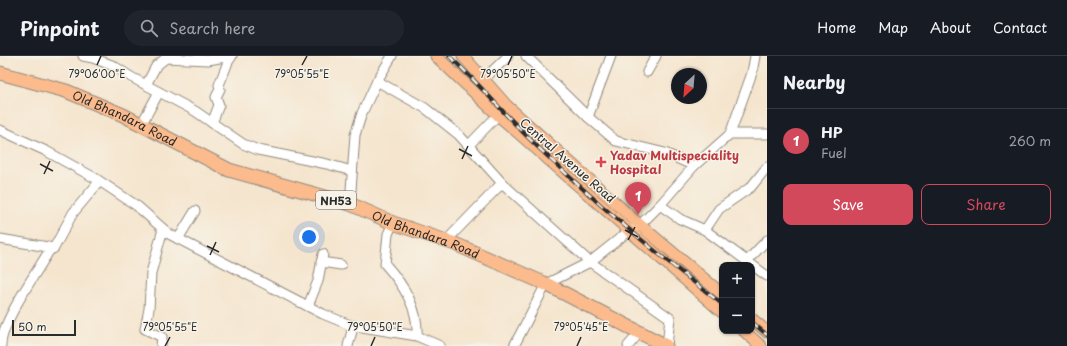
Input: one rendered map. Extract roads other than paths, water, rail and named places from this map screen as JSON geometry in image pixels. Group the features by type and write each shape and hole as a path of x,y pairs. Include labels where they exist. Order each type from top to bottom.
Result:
{"highway":[{"name":"Old Bhandara Road","path":"0,73 66,92 123,115 229,170 350,204 393,223 446,241 546,284 666,346"}],"main road":[{"name":"Central Avenue Road","path":"436,56 498,115 719,309"},
{"name":"Central Avenue Road","path":"463,56 506,105 640,225 719,291"},
{"path":"755,322 767,332"},
{"path":"747,334 761,346"}],"street":[{"path":"83,56 114,66 195,111 243,144 258,150 327,164 352,171"},
{"path":"146,85 156,66 166,58 208,60 232,56"},
{"path":"212,123 220,105 216,97 220,88 219,84 232,56"},
{"path":"350,204 355,134 362,113 377,81 392,56"},
{"path":"484,79 508,56"},
{"path":"526,56 588,117 616,141 665,153 694,166"},
{"path":"588,117 611,56"},
{"path":"647,72 656,56"},
{"path":"514,346 546,284 590,262 629,231 640,225 660,205 694,166 730,134 752,73 755,56"},
{"path":"377,81 425,108 459,135 502,183 590,262 670,318 666,346"},
{"path":"140,125 159,92"},
{"path":"469,145 498,115"},
{"path":"0,130 46,150 99,182 138,206 163,229 178,239 308,306 350,325 417,336 430,344 440,346"},
{"path":"730,134 767,134"},
{"path":"704,230 719,208 751,187 767,167"},
{"path":"2,346 1,340 8,323 49,251 54,248 73,213 99,182"},
{"path":"446,241 502,183"},
{"path":"660,205 680,219 704,230 747,261 767,240"},
{"path":"178,239 195,211"},
{"path":"393,223 388,234 384,264 408,294 418,324 417,336"},
{"path":"161,346 162,337 145,329 149,308 151,273 163,229"},
{"path":"0,239 54,248"},
{"path":"308,306 318,281 322,258 341,265"},
{"path":"755,273 767,276"},
{"path":"348,346 352,331 350,325"},
{"path":"628,346 640,332"}],"railway":[{"path":"449,56 528,138 584,190 606,210 719,302"},
{"path":"755,325 767,335"}],"place":[{"name":"Yadav Multispeciality Hospital","path":"601,162"},
{"name":"HP","path":"638,215"}]}
